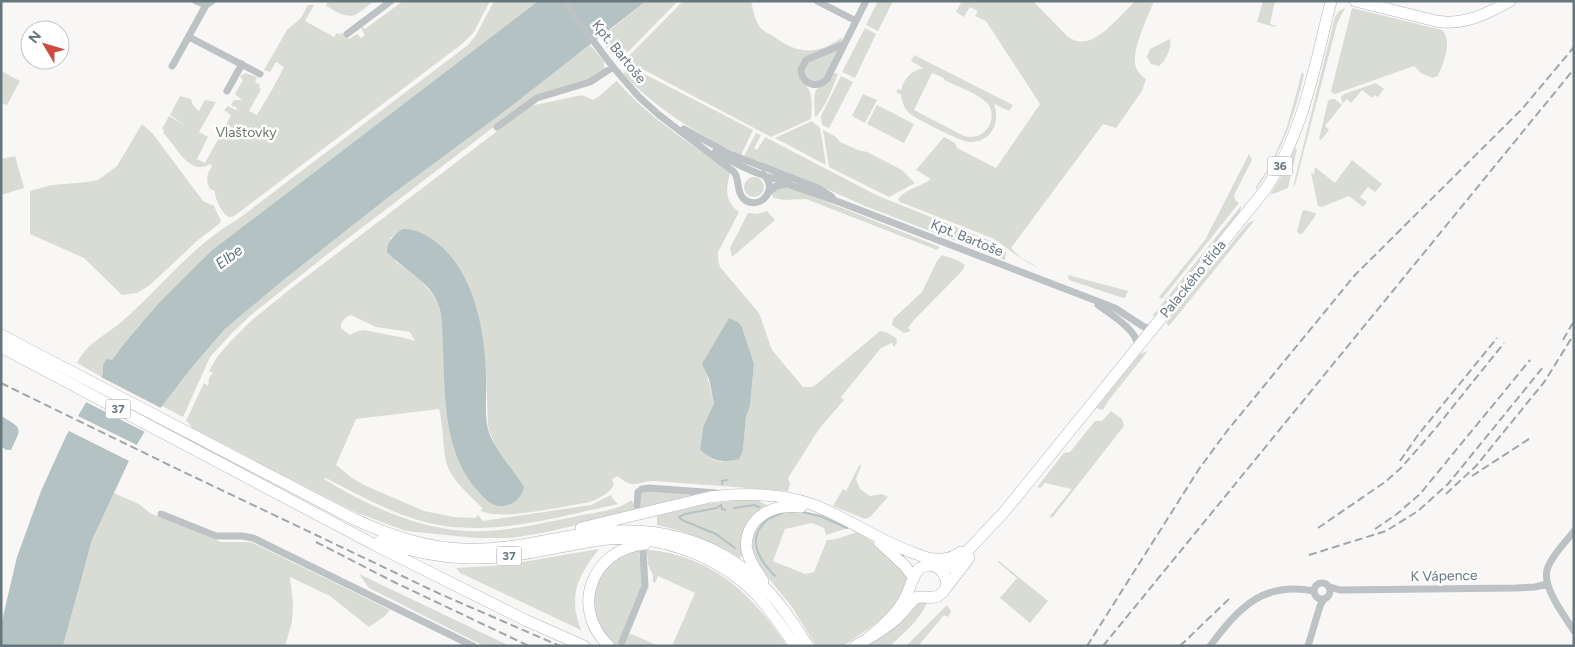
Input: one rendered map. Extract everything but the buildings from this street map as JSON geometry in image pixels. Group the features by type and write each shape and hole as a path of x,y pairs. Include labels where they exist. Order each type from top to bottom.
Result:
{"main road":[{"name":"Palackého třída","path":"944,590 986,538 994,524 1260,196 1281,163 1299,122 1331,1"},
{"path":"1355,1 1436,21 1449,22 1477,18 1510,1"},
{"name":"37","path":"1,335 178,442 328,519 382,542 421,553 474,558 509,556 594,541 624,539 660,542 694,553 726,570 750,589 774,615 795,646"},
{"name":"37","path":"1,348 61,372 185,431 354,520 391,535 425,544 461,549 493,549 613,530 648,531 672,535 700,544 724,556 753,577 775,599 808,646"},
{"path":"546,541 584,527 689,501 730,494 758,495 802,502 843,519 887,542 907,555 936,567 942,571 946,578 944,590 934,598 915,598 891,624 855,646"},
{"path":"758,495 775,508"},
{"path":"775,599 750,560 746,547 747,537 753,524 760,516 775,508 792,506 812,508 843,519"},
{"path":"328,519 474,595 584,646"},
{"name":"Palackého třída","path":"936,567 947,568 955,563 994,524"},
{"path":"866,531 904,565 914,579 916,591 923,597"},
{"path":"887,542 924,556 943,559 959,554 982,534"},
{"path":"609,646 594,627 589,609 590,588 595,575 603,564 619,551 640,545 664,545 694,553"},
{"path":"867,639 895,613 904,600 917,571 927,566 936,567"}],"street":[{"path":"172,66 207,5 196,1"},
{"path":"347,34 391,1"},
{"name":"Kpt. Bartoše","path":"563,1 638,97 731,169 736,176 741,196 750,202 762,200 776,186 787,184 839,202 1118,310 1138,324 1146,337"},
{"path":"817,1 856,21"},
{"path":"844,44 806,60 801,70 805,80 815,85 825,81 856,21 866,1"},
{"path":"189,37 260,74"},
{"path":"227,91 242,64"},
{"path":"497,127 537,98 590,82 613,67"},
{"name":"Kpt. Bartoše","path":"659,115 730,154 818,188 839,202"},
{"name":"Kpt. Bartoše","path":"682,132 728,159 755,172 770,178 788,180 839,202"},
{"path":"738,185 744,175 748,172 755,172"},
{"path":"763,174 769,182 769,192"},
{"name":"Kpt. Bartoše","path":"1087,298 1132,332 1146,337"},
{"path":"1138,324 1149,328 1157,323"},
{"path":"1132,332 1138,341 1136,351"},
{"path":"637,505 638,492 649,488 730,494"},
{"path":"161,514 216,536 253,538 473,646"},
{"path":"1574,531 1548,567 1546,575 1547,584 1574,631"},
{"path":"622,642 645,586 643,552"},
{"name":"K Vápence","path":"1210,646 1237,612 1257,598 1279,591 1314,591 1320,583 1326,584 1330,590 1515,588 1547,584"},
{"path":"1308,646 1321,601 1328,597 1330,590"},
{"path":"1314,591 1321,601"}],"green space":[{"path":"328,1 374,1 356,14 348,16 328,7 326,5"},
{"name":"Vlaštovky","path":"403,1 490,1 474,32 462,44 234,216 227,216 218,204 215,191 210,189 207,181 212,167 210,164 202,167 189,163 163,133 164,130 162,129 169,116 186,126 170,115 180,96 191,99 193,105 199,111 205,100 216,102 199,132 208,137 197,159 205,163 220,136 222,137 231,115 224,110 228,106 236,110 237,108 231,105 234,100 242,100 235,94 243,80 240,76 246,73 257,77 255,82 260,85 259,88 261,89 249,111 257,115 284,67 276,62 270,72 264,70 287,30 301,18 308,5 314,5 305,21 334,37 337,33 341,35 341,32 349,39 357,34 361,38 365,35 362,27 365,29"},
{"path":"494,1 538,1 211,251 123,345 112,360 109,361 102,377 77,363 93,343 127,317 207,241 468,45 476,35"},
{"path":"646,1 678,1 628,52 617,44 608,49 600,38"},
{"path":"683,1 751,1 755,18 761,28 782,42 798,49 815,50 832,44 841,38 843,39 804,59 803,82 811,94 811,119 771,137 629,62 627,58"},
{"path":"878,1 893,1 878,31 866,25"},
{"path":"962,1 1033,1 1067,36 1077,41 1086,41 1104,32 1136,1 1154,1 1142,30 1136,53 1136,68 1146,79 1142,91 1116,128 1103,124 1011,248 1021,258 1038,267 1025,261 992,238 900,202 898,199 905,193 931,179 916,170 944,137 955,143 957,148 996,168 1040,104 986,21 975,16 978,11 970,7 964,17 956,12"},
{"path":"1263,1 1275,1 1270,24 1275,27 1257,22"},
{"path":"1345,8 1337,24 1293,187 1335,17 1339,11"},
{"path":"1352,8 1442,30 1447,40 1447,46 1438,76 1432,78 1421,73 1414,66 1335,94 1332,93"},
{"path":"865,28 876,34 855,78 842,72"},
{"path":"1170,39 1169,50 1164,61 1159,66 1151,64 1147,57 1150,49"},
{"path":"590,45 604,61 604,69 591,79 529,100 251,315 210,357 183,417 162,406 225,329 390,196"},
{"path":"838,51 832,65 823,79 814,81 809,79 805,70 808,63"},
{"path":"914,55 1013,105 1009,111 994,104 996,111 995,124 983,139 969,142 957,138 920,120 906,109 901,95 896,92 898,89 901,90 909,76 923,68 911,61","holes":["932,73 944,78 944,80 978,96 989,105 991,120 988,127 979,136 964,136 914,110"]},
{"path":"627,65 753,130 741,155 694,130 664,110 624,74"},
{"path":"1,71 20,81 7,105 1,103"},
{"path":"1302,72 1304,75 1300,91 1286,135 1273,162 1256,190 1271,164 1287,127"},
{"path":"836,73 838,74 828,97 819,114 815,117 814,97 816,90"},
{"path":"841,76 853,82 829,128 822,125 821,116"},
{"path":"617,81 629,95 657,119 730,173 727,194 734,208 739,212 718,252 720,267 759,313 772,350 803,387 813,387 880,331 896,338 897,342 894,347 892,343 881,348 841,397 844,400 819,429 788,478 790,484 788,491 654,481 632,484 623,481 618,476 612,479 614,485 609,491 590,502 518,514 491,514 481,511 482,508 458,483 447,465 439,409 356,419 336,465 366,486 424,511 454,517 475,518 478,515 483,521 591,505 611,495 618,504 510,526 467,528 445,526 413,519 383,507 326,478 324,479 357,498 392,514 429,525 466,531 506,529 604,511 619,507 631,500 635,507 640,507 641,499 639,499 645,491 698,493 700,496 547,532 512,538 476,538 406,531 355,512 192,428 186,421 204,383 208,386 209,378 213,373 209,371 217,357 251,321 289,290 530,106 582,95 593,100","holes":["402,229 486,373 488,427 497,451 504,461 461,467 451,437 445,395 442,323 439,305 419,278 396,262 390,238","351,315 376,327 410,332 415,341 364,330 350,335 341,328 341,323","729,318 738,322 742,327 754,364 750,406 746,417 743,450 721,462 714,460 700,450 703,427 714,403 705,368"]},
{"path":"1376,83 1384,89 1378,97 1374,95 1372,98 1362,90 1351,103 1347,99 1342,102 1341,97 1344,94"},
{"path":"863,94 877,100 865,123 852,116"},
{"path":"1335,99 1342,105 1325,126 1329,130 1321,140 1319,139 1328,101"},
{"path":"877,105 914,124 904,143 867,124"},
{"path":"812,121 820,128 826,165 775,138"},
{"path":"142,124 153,134 203,201 214,206 221,221 150,285 137,293 122,295 84,258 30,234 30,191 52,185 98,180 117,166"},
{"path":"823,130 836,137 840,142 867,152 902,170 915,183 889,197 829,167"},
{"path":"756,133 761,135 754,148 757,150 765,137 876,195 993,242 1006,252 1005,260 865,206 809,181 744,156"},
{"path":"1295,148 1297,149 1288,188 1270,195 1285,171"},
{"path":"1249,154 1252,160 1234,195 1235,200 1239,203 1162,299 1159,297 1205,240"},
{"path":"15,156 24,188 1,195 1,159"},
{"path":"1352,160 1382,184 1375,192 1368,187 1360,197 1367,202 1363,207 1349,196 1322,207 1318,206 1311,173 1314,174 1315,167 1335,183"},
{"path":"750,177 758,177 764,183 764,191 758,197 750,197 744,191 744,183"},
{"path":"783,187 792,188 940,247 937,250 806,199 774,199 772,194 775,190"},
{"path":"1241,206 1240,212 1154,317 1153,315"},
{"path":"1305,210 1316,215 1302,234 1299,234 1297,232 1302,212"},
{"path":"767,211 775,220 732,257 730,248 748,213 757,214"},
{"path":"1255,220 1169,326 1166,323 1248,223"},
{"path":"942,255 965,265 962,271 914,320 908,328 911,331 904,333 892,325 893,319 922,292 937,261"},
{"path":"1068,275 1128,291 1125,298 1120,297 1069,280"},
{"path":"1148,351 1103,410 1096,408 1140,354"},
{"path":"1111,411 1122,419 1124,426 1052,518 1050,516 1072,489 1045,483 1040,488 1037,487 1064,453 1070,452 1095,421 1102,421"},
{"path":"860,464 856,479 860,489 870,496 882,494 888,497 870,517 865,519 833,506 843,489 846,491"},
{"path":"114,493 139,504 150,513 221,542 251,542 390,610 385,616 369,627 330,596 290,577 293,603 292,622 285,646 63,646 92,540"},
{"path":"744,500 759,501 767,505 751,521 745,534 742,556 740,558 700,538 657,525 657,516 705,504"},
{"path":"797,510 826,516 848,528 826,535 824,528 812,523 785,529 773,561 805,574 814,572 827,540 857,532 880,547 909,574 908,586 886,617 843,646 816,646 792,607 756,563 750,542 755,527 770,514"},
{"path":"599,549 585,569 577,587 575,607 581,630 460,573 456,568 505,565"},
{"path":"641,549 666,552 708,567 743,592 773,626 787,646 672,646 695,593 658,576 655,583 653,582 645,551 639,553 643,580 628,635 632,634 658,646 614,646 607,640 592,608 596,582 600,574 620,555"},
{"path":"999,561 1048,601 1030,623 1000,598 1018,579"},
{"path":"359,574 510,646 484,646 369,588"},
{"path":"916,601 928,601 925,608 907,631 890,646 866,646"},
{"path":"947,605 951,611 948,617 944,615 920,644 922,646 906,646"}],"water":[{"name":"Elbe","path":"538,1 646,1 506,110 390,196 225,329 193,366 152,419 135,448 92,540 63,646 1,646 1,625 17,557 41,491 66,436 103,374 103,366 106,359 112,360 158,304 211,251"},
{"path":"402,229 414,230 424,234 443,248 454,260 470,290 476,307 483,342 488,429 499,452 524,487 519,498 508,505 499,506 485,499 467,477 458,461 448,425 442,322 439,306 430,290 387,252 390,241"},
{"path":"729,318 738,322 742,327 754,364 743,450 739,459 723,461 714,459 700,450 703,427 714,403 709,379 702,364"},
{"path":"1,416 14,424 18,430 11,450 6,450 1,446"}],"pier":[{"path":"99,376 163,409 147,433 84,401"},
{"path":"76,415 139,446 131,462 67,430"}],"waterway":[{"path":"722,484 722,481 727,480"},
{"path":"725,510 722,509 721,505 717,508 685,514 679,517 716,534 735,548"},
{"path":"734,508 754,505 759,507"},
{"path":"802,512 820,516 847,528"},
{"path":"768,519 782,513"},
{"path":"768,519 758,532 756,546 760,557 775,576"}],"railway":[{"path":"1087,646 1199,469 1227,431 1355,275 1522,109 1574,47"},
{"path":"1103,646 1574,69"},
{"path":"1563,340 1574,321"},
{"path":"1446,494 1476,466 1545,381 1574,334"},
{"path":"1400,461 1418,435 1497,338"},
{"path":"1318,528 1385,482 1401,468 1504,343"},
{"path":"1375,529 1397,514 1420,494 1530,360"},
{"path":"1309,555 1386,531 1418,511 1448,484 1544,366"},
{"path":"1,383 440,594 560,646"},
{"path":"1472,476 1532,437"},
{"path":"316,542 394,582 529,646"},
{"path":"1180,646 1232,596"}]}
